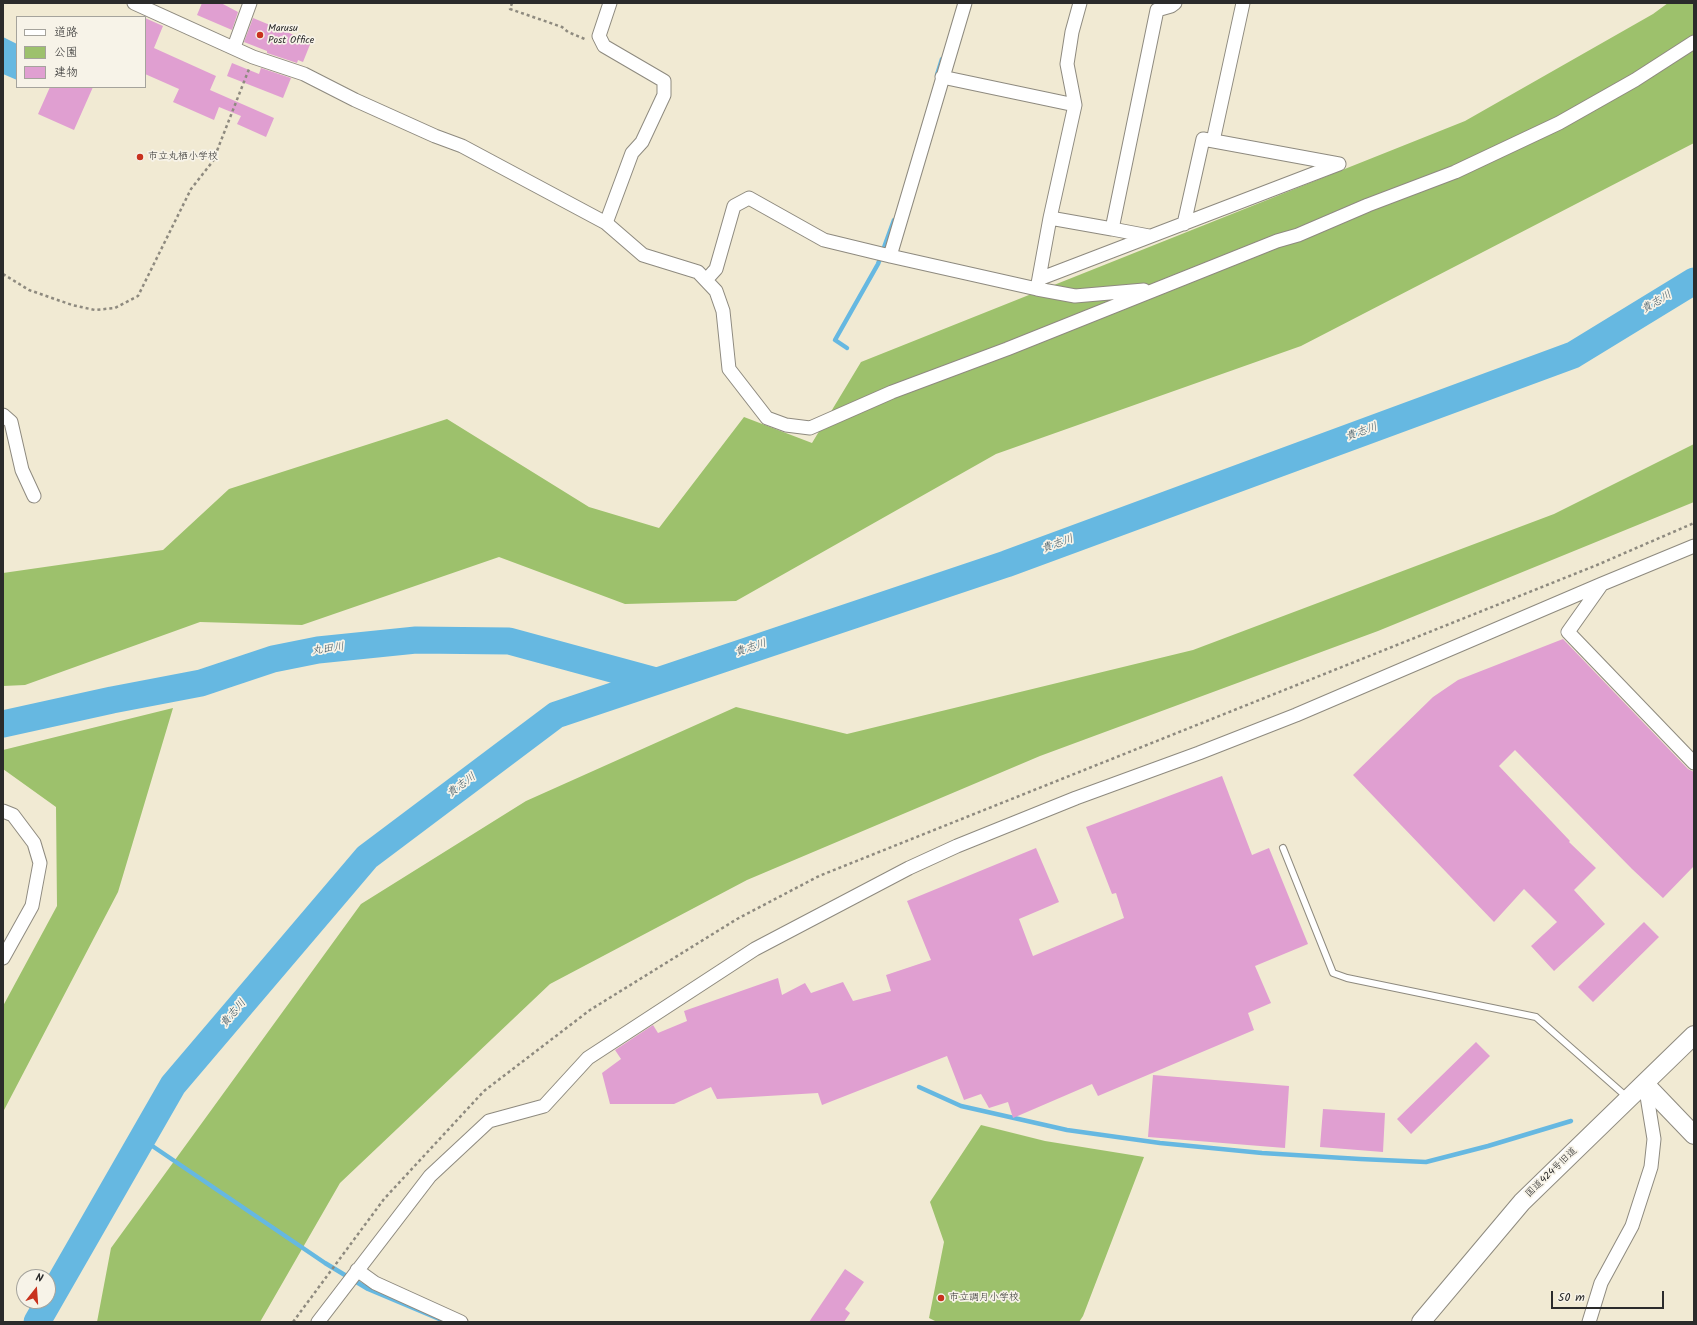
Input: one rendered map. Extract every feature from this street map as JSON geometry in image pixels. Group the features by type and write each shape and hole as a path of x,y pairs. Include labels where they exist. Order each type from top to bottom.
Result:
{"street":[{"path":"134,3 234,47 253,57 304,74 370,107 435,136 462,146 606,223 643,255 698,272 716,290 723,311 729,369 767,418 786,425 810,428 892,392 1007,349 1462,169 1560,123 1635,80 1694,42"},
{"path":"234,47 250,3"},
{"path":"606,223 632,152 642,142 664,94 664,81 604,46 599,36 610,3"},
{"path":"890,256 965,3"},
{"path":"1038,284 1050,218 1075,105 1067,64 1072,32 1080,3"},
{"path":"1112,230 1157,10 1171,6 1175,3"},
{"path":"1213,141 1243,3"},
{"path":"942,77 1075,105"},
{"path":"1038,284 1151,236 1184,224 1340,164 1203,139 1184,224"},
{"path":"706,280 716,269 734,206 749,198 824,240 890,256 1038,284 1075,296 1140,290 1151,291"},
{"path":"1050,218 1151,236"},
{"path":"3,415 11,422 22,470 34,496"},
{"path":"318,1322 430,1176 489,1121 544,1106 588,1058 756,950 909,868 957,846 1076,798 1199,753 1296,715 1694,546"},
{"path":"1602,584 1568,632 1694,763"},
{"path":"3,811 13,815 34,843 40,863 32,906 3,958"},
{"name":"国道424号旧道","path":"1421,1322 1522,1202 1694,1035"},
{"path":"1645,1084 1694,1135"},
{"path":"1589,1322 1600,1283 1632,1226 1651,1167 1654,1139 1645,1084"},
{"path":"358,1270 375,1283 461,1322"}],"lane":[{"path":"1283,848 1333,974 1536,1017 1629,1099"}],"path":[{"path":"512,3 510,9 562,27 568,32 604,46"},
{"path":"3,274 29,290 72,305 95,310 115,308 138,296 191,189 213,161 253,57"}],"green space":[{"path":"1668,3 1694,3 1694,143 1301,346 996,454 736,601 625,604 499,557 302,625 200,622 25,685 3,686 3,573 163,550 229,489 447,419 589,507 659,528 744,417 812,443 861,362 1465,121 1653,14"},
{"path":"1694,444 1694,502 1378,631 1040,756 747,880 550,984 340,1183 260,1322 97,1322 111,1248 361,904 526,801 736,707 847,734 1193,650 1554,514"},
{"path":"173,708 118,892 3,1112 3,1006 57,906 56,807 3,769 3,750"},
{"path":"981,1125 1045,1141 1144,1157 1083,1316 1079,1322 937,1322 929,1318 944,1242 930,1202"}],"water":[{"path":"3,37 16,44 16,80 3,74"}],"building":[{"path":"202,3 221,3 238,12 232,30 197,15"},
{"path":"146,18 163,26 154,48 216,76 210,90 274,118 266,137 237,124 241,116 219,107 214,120 173,102 179,89 146,74"},
{"path":"253,18 311,42 303,62 298,60 297,63 267,53 267,51 244,42"},
{"path":"232,63 259,74 261,68 291,78 283,98 227,76"},
{"path":"50,88 93,88 74,130 38,114"},
{"path":"1563,639 1688,769 1694,772 1694,866 1663,898 1632,869 1515,750 1499,766 1570,841 1569,842 1596,868 1574,890 1605,924 1554,971 1531,946 1557,922 1524,889 1494,922 1353,775 1433,697 1458,680"},
{"path":"1222,776 1252,855 1269,848 1308,944 1255,966 1271,1003 1248,1013 1254,1030 1098,1096 1092,1084 1013,1118 1008,1102 989,1108 981,1094 964,1100 947,1056 822,1105 818,1093 717,1099 711,1087 674,1104 610,1104 602,1073 621,1059 615,1050 653,1025 658,1033 687,1021 684,1011 778,978 782,995 805,983 811,993 843,982 853,1001 891,991 886,975 931,960 907,901 1036,848 1059,902 1019,919 1033,956 1124,918 1116,893 1112,894 1086,827"},
{"path":"1644,922 1659,937 1593,1002 1578,987"},
{"path":"1476,1042 1490,1056 1411,1134 1397,1119"},
{"path":"1153,1075 1289,1086 1285,1148 1148,1137"},
{"path":"1323,1109 1385,1113 1383,1152 1320,1147"},
{"path":"845,1269 864,1282 845,1309 850,1313 844,1322 809,1322"}],"waterway":[{"path":"937,75 942,59"},
{"path":"847,348 835,340 878,264 894,220"},
{"name":"貴志川","path":"37,1322 173,1085 367,857 556,715 1006,564 1573,355 1694,281"},
{"name":"丸田川","path":"3,724 112,700 201,683 273,659 318,650 416,640 509,641 656,681"},
{"path":"919,1087 961,1106 1067,1130 1160,1143 1262,1153 1360,1159 1426,1162 1488,1146 1571,1121"},
{"path":"142,1139 325,1263 368,1289 444,1321"}],"place":[{"name":"Marusu Post Office","path":"260,35"},
{"name":"市立丸栖小学校","path":"140,157"},
{"name":"市立調月小学校","path":"941,1298"}]}
